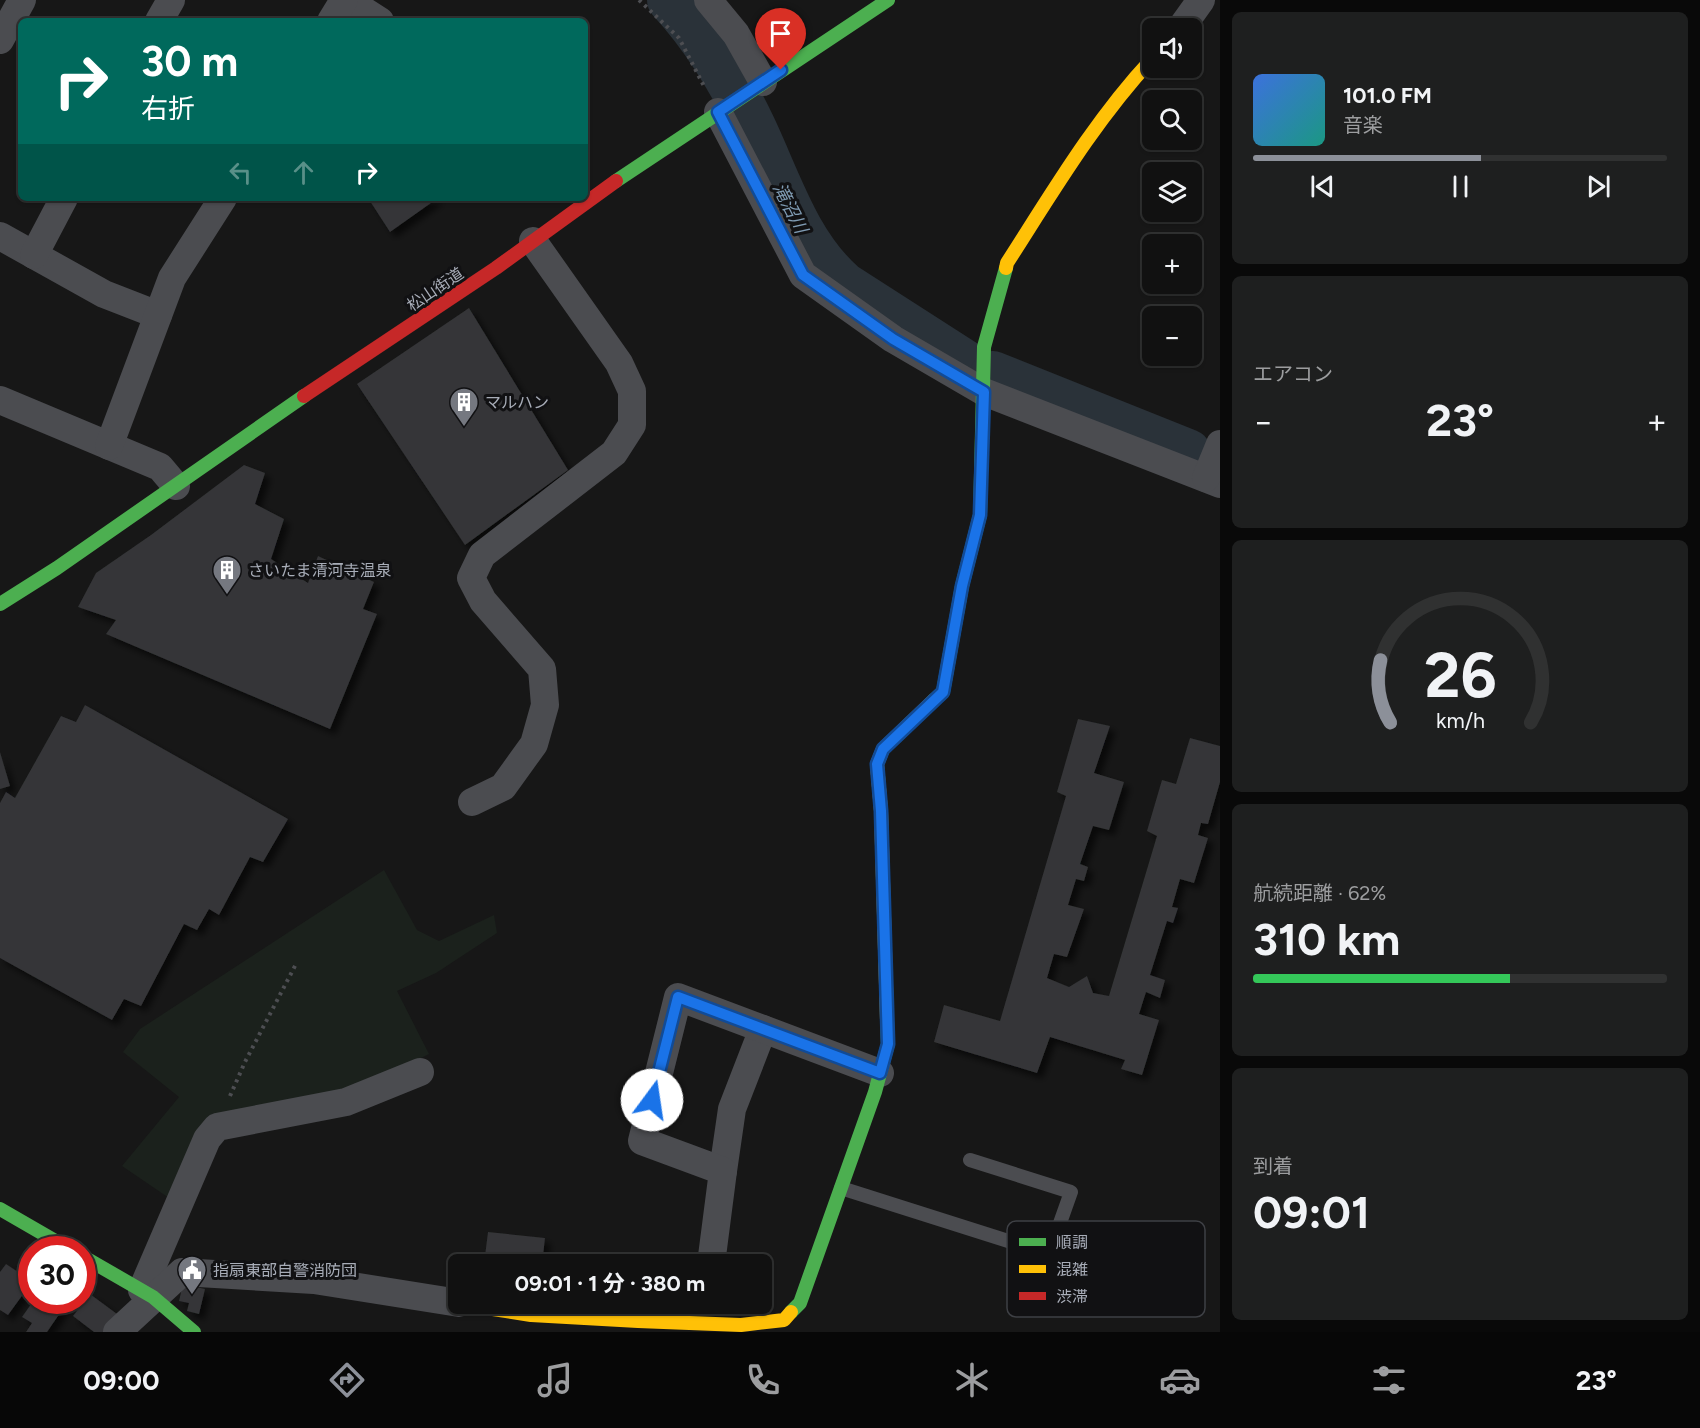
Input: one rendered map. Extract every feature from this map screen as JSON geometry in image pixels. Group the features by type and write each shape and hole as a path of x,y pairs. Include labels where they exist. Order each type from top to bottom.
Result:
{"street":[{"path":"0,40 22,0"},
{"path":"161,18 171,0"},
{"path":"333,18 345,0 375,18"},
{"path":"708,0 736,34 758,85"},
{"name":"松山街道","path":"591,189 722,109 888,0"},
{"path":"1188,18 1201,0"},
{"path":"525,1314 638,1327 705,1314 741,1325 784,1320 800,1303 841,1188 888,1044 881,811 877,764 883,749 943,692 962,586 980,515 984,347 1007,263 1059,182 1123,90 1142,70"},
{"path":"722,109 803,275 893,339 984,392 1213,481 1220,444"},
{"path":"34,255 62,201"},
{"path":"109,446 172,278 221,201"},
{"name":"松山街道","path":"0,604 57,568 533,241 578,201"},
{"path":"0,236 104,294 158,315"},
{"path":"472,802 503,787 534,744 545,705 542,669 483,601 471,578 482,555 614,453 632,425 632,391 619,363 533,241"},
{"path":"0,400 160,467 176,486"},
{"path":"723,1171 642,1141 678,997 880,1073"},
{"path":"712,1254 732,1109 763,1029"},
{"path":"117,1332 147,1293 207,1139 217,1127 346,1102 420,1072"},
{"path":"0,1209 46,1236"},
{"path":"96,1264 147,1293 195,1332"},
{"path":"147,1293 182,1272 314,1280 448,1301"}],"lane":[{"path":"970,1160 1071,1192 1061,1221"},
{"path":"841,1188 1007,1241"}],"path":[{"path":"639,0 679,38 722,109"},
{"path":"217,1127 245,1062 296,964"}],"shaded area":[{"path":"384,870 417,930 439,941 494,915 497,933 436,973 397,991 429,1054 345,1096 210,1124 169,1198 122,1166 179,1097 123,1052 140,1029"}],"building":[{"path":"370,201 434,201 390,232"},
{"name":"マルハン","path":"469,308 568,470 465,545 357,384"},
{"name":"さいたま清河寺温泉","path":"244,465 265,473 255,504 284,519 271,559 308,583 318,556 374,582 363,609 377,614 330,729 106,634 116,620 78,607 96,573"},
{"path":"85,705 288,819 263,862 250,857 219,915 209,909 197,930 184,924 141,1006 124,999 112,1020 0,958 0,803 6,792 15,798 61,716 76,722"},
{"path":"1078,719 1110,726 1094,773 1124,782 1109,830 1093,826 1080,864 1088,867 1084,881 1076,879 1068,905 1084,909 1067,957 1054,954 1047,978 1069,987 1087,976 1093,993 1109,996 1157,836 1147,831 1162,780 1176,784 1190,738 1220,746 1220,782 1208,824 1201,823 1198,835 1208,838 1194,883 1180,879 1172,907 1178,908 1173,923 1167,921 1150,975 1165,980 1160,998 1146,992 1139,1014 1159,1020 1142,1075 1121,1069 1125,1060 1050,1037 1037,1073 934,1042 944,1005 1000,1021 1066,796 1057,792"},
{"path":"0,752 10,786 0,789"},
{"path":"488,1232 545,1238 543,1254 485,1254"},
{"path":"6,1264 18,1272 18,1301 8,1315 0,1310 0,1272"},
{"path":"183,1284 205,1289 199,1314 187,1311 189,1303 179,1301"},
{"path":"96,1298 117,1314 103,1332 94,1332 73,1316 75,1314 96,1314"},
{"path":"24,1314 59,1314 47,1332 26,1332 32,1323 22,1317"}],"waterway":[{"name":"滝沼川","path":"670,0 695,29 736,93 801,231 828,269 844,285 967,364"},
{"name":"滝沼川","path":"993,374 1188,452"}],"traffic: fast":[{"path":"616,181 888,0"},
{"path":"934,700 943,692 962,586 980,515 984,347 1006,268"},
{"path":"0,604 57,568 304,396"},
{"path":"791,1312 800,1303 875,1092 888,1044 887,1020"},
{"path":"0,1209 47,1236"},
{"path":"96,1264 153,1297 194,1332"}],"traffic: slow":[{"path":"1006,268 1007,263 1075,158 1142,70"},
{"path":"887,1020 881,811 877,764 883,749 934,700"},
{"path":"525,1314 741,1325 784,1320 791,1312"}],"traffic: jam":[{"path":"304,396 496,268 616,181"}],"place":[{"name":"マルハン","path":"464,428"},
{"name":"さいたま清河寺温泉","path":"227,596"},
{"name":"指扇東部自警消防団","path":"192,1296"}],"route":[{"path":"652,1100 678,997 880,1073 888,1044 881,811 877,764 883,749 943,692 962,586 980,515 984,392 893,339 803,275 718,112 781,70"}]}
